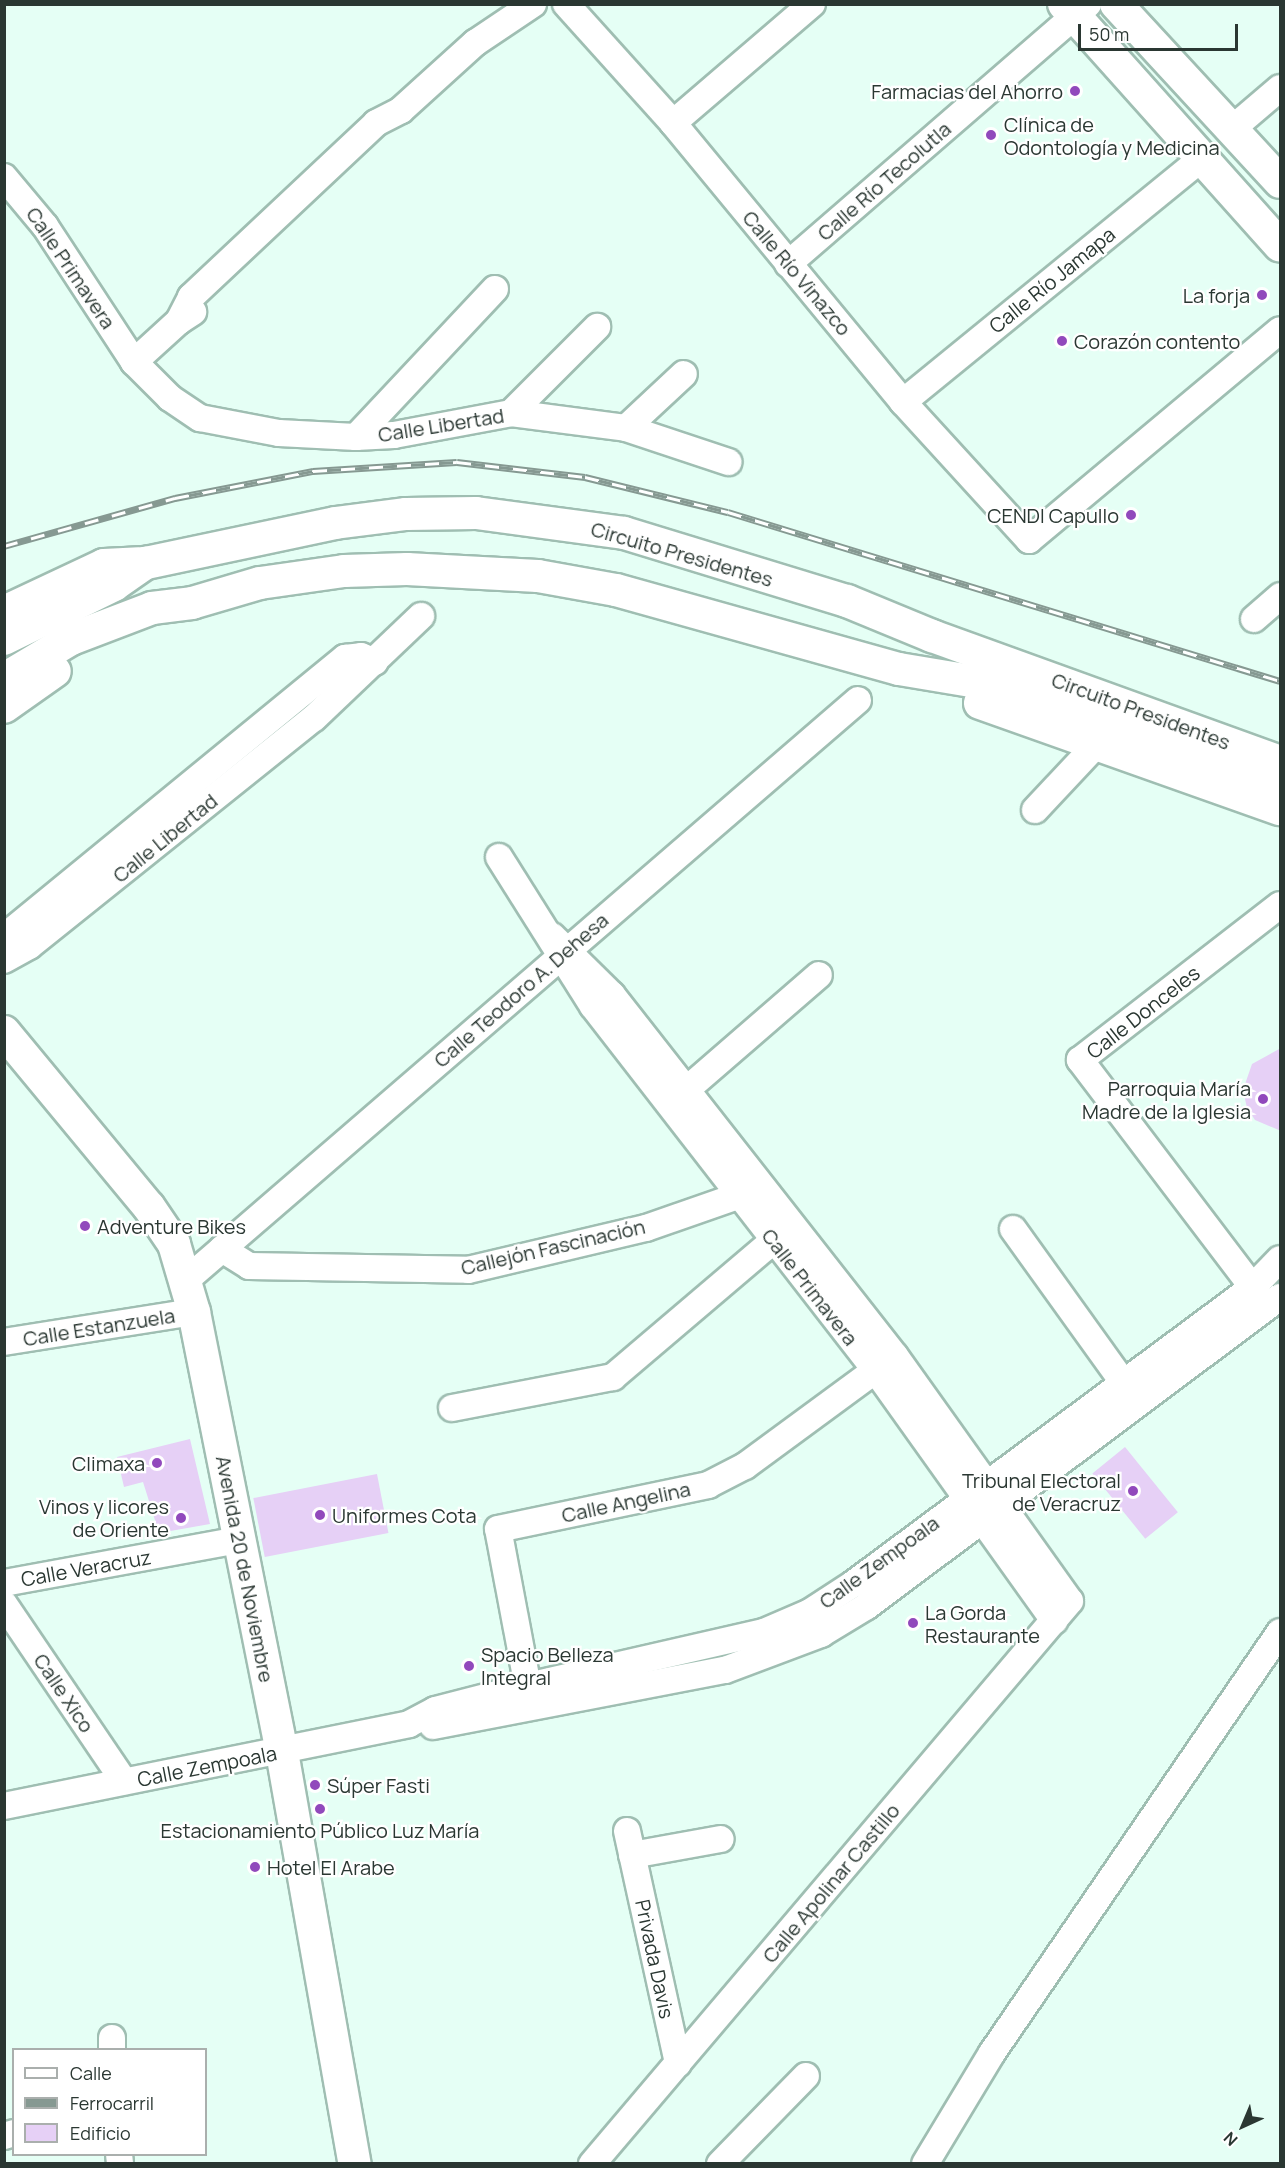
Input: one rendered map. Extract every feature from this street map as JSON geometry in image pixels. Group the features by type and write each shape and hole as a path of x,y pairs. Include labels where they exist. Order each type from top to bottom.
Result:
{"main road":[{"path":"1116,4 1281,182"},
{"path":"1076,8 1201,159 1281,246"},
{"name":"Circuito Presidentes","path":"4,639 114,585 146,562 335,523 406,514 476,513 624,533 847,601 1051,691 1278,804"},
{"path":"4,612 104,565 146,562"},
{"name":"Circuito Presidentes","path":"4,679 71,639 152,608 192,603 260,583 345,571 470,570 538,576 616,590 899,669 1051,691 1281,762"},
{"path":"847,601 935,615 1281,745"},
{"path":"4,707 36,682 85,654 154,626 192,603"},
{"path":"899,669 971,700 1278,804"},
{"name":"Avenida 20 de Noviembre","path":"4,1032 149,1207 174,1244 194,1312 282,1752 355,2163"}],"street":[{"path":"134,362 179,321 191,297 376,123 401,110 476,43 533,4"},
{"name":"Calle Río Vinazco","path":"566,4 673,123 903,402 1029,540 1281,330"},
{"path":"673,123 812,4"},
{"name":"Calle Río Tecolutla","path":"788,264 1076,8"},
{"path":"1232,129 1281,88"},
{"name":"Calle Río Jamapa","path":"903,402 1201,159"},
{"name":"Calle Primavera","path":"6,181 45,226 134,362"},
{"path":"356,437 495,289"},
{"path":"511,413 597,327"},
{"name":"Calle Libertad","path":"134,362 170,399 200,418 279,433 356,437 394,435 511,413 626,428 728,462"},
{"path":"626,428 684,374"},
{"path":"1254,619 1281,596"},
{"name":"Calle Libertad","path":"4,960 17,937 314,718 421,616"},
{"name":"Calle Teodoro A. Dehesa","path":"185,1281 560,948 858,700"},
{"path":"1035,810 1097,744"},
{"path":"499,856 560,948"},
{"name":"Calle Donceles","path":"1275,1302 1252,1288 1080,1060 1281,905"},
{"name":"Calle Primavera","path":"560,948 612,995 684,1091 783,1233 885,1364 974,1491 1070,1601"},
{"name":"Calle Primavera","path":"560,948 592,1006 741,1195 783,1233"},
{"path":"684,1091 819,975"},
{"name":"Callejón Fascinación","path":"222,1249 249,1266 468,1270 645,1228 741,1195"},
{"path":"1013,1229 1123,1382"},
{"path":"452,1408 613,1377 783,1233"},
{"name":"Calle Zempoala","path":"530,1696 764,1632 810,1611 853,1584 974,1491 1252,1288 1281,1260"},
{"name":"Calle Zempoala","path":"4,1806 282,1752 409,1724 435,1710 725,1670 768,1657 821,1634 867,1606 990,1512 1275,1302"},
{"name":"Calle Estanzuela","path":"4,1342 194,1312"},
{"name":"Calle Angelina","path":"530,1696 498,1529 708,1485 745,1466 885,1364"},
{"name":"Calle Primavera","path":"990,1512 1054,1621"},
{"name":"Calle Veracruz","path":"4,1583 238,1540"},
{"name":"Calle Apolinar Castillo","path":"592,2163 1070,1601"},
{"name":"Calle Xico","path":"4,1604 124,1781"},
{"path":"925,2163 992,2053 1281,1632"},
{"name":"Privada Davis","path":"678,2063 630,1843 721,1839"},
{"path":"720,2163 806,2076"}],"building":[{"name":"Parroquia María Madre de la Iglesia","path":"1281,1048 1281,1131 1255,1120 1247,1108 1243,1090 1252,1064"},
{"path":"190,1439 210,1524 159,1533 143,1482 124,1487 117,1457"},
{"name":"Tribunal Electoral de Veracruz","path":"1125,1447 1178,1512 1145,1539 1092,1473"},
{"name":"Uniformes Cota","path":"377,1474 388,1533 265,1557 253,1498"}],"railway":[{"path":"4,546 175,498 313,471 457,462 585,477 728,512 1280,681"}],"place":[{"name":"Farmacias del Ahorro","path":"1075,91"},
{"name":"Clínica de Odontología y Medicina","path":"991,135"},
{"name":"La forja","path":"1262,295"},
{"name":"Corazón contento","path":"1062,341"},
{"name":"CENDI Capullo","path":"1131,515"},
{"name":"Parroquia María Madre de la Iglesia","path":"1263,1099"},
{"name":"Adventure Bikes","path":"85,1226"},
{"name":"Climaxa","path":"157,1463"},
{"name":"Tribunal Electoral de Veracruz","path":"1133,1491"},
{"name":"Uniformes Cota","path":"320,1515"},
{"name":"Vinos y licores de Oriente","path":"181,1518"},
{"name":"La Gorda Restaurante","path":"913,1623"},
{"name":"Spacio Belleza Integral","path":"469,1666"},
{"name":"Súper Fasti","path":"315,1785"},
{"name":"Estacionamiento Público Luz María","path":"320,1809"},
{"name":"Hotel El Arabe","path":"255,1867"}]}
